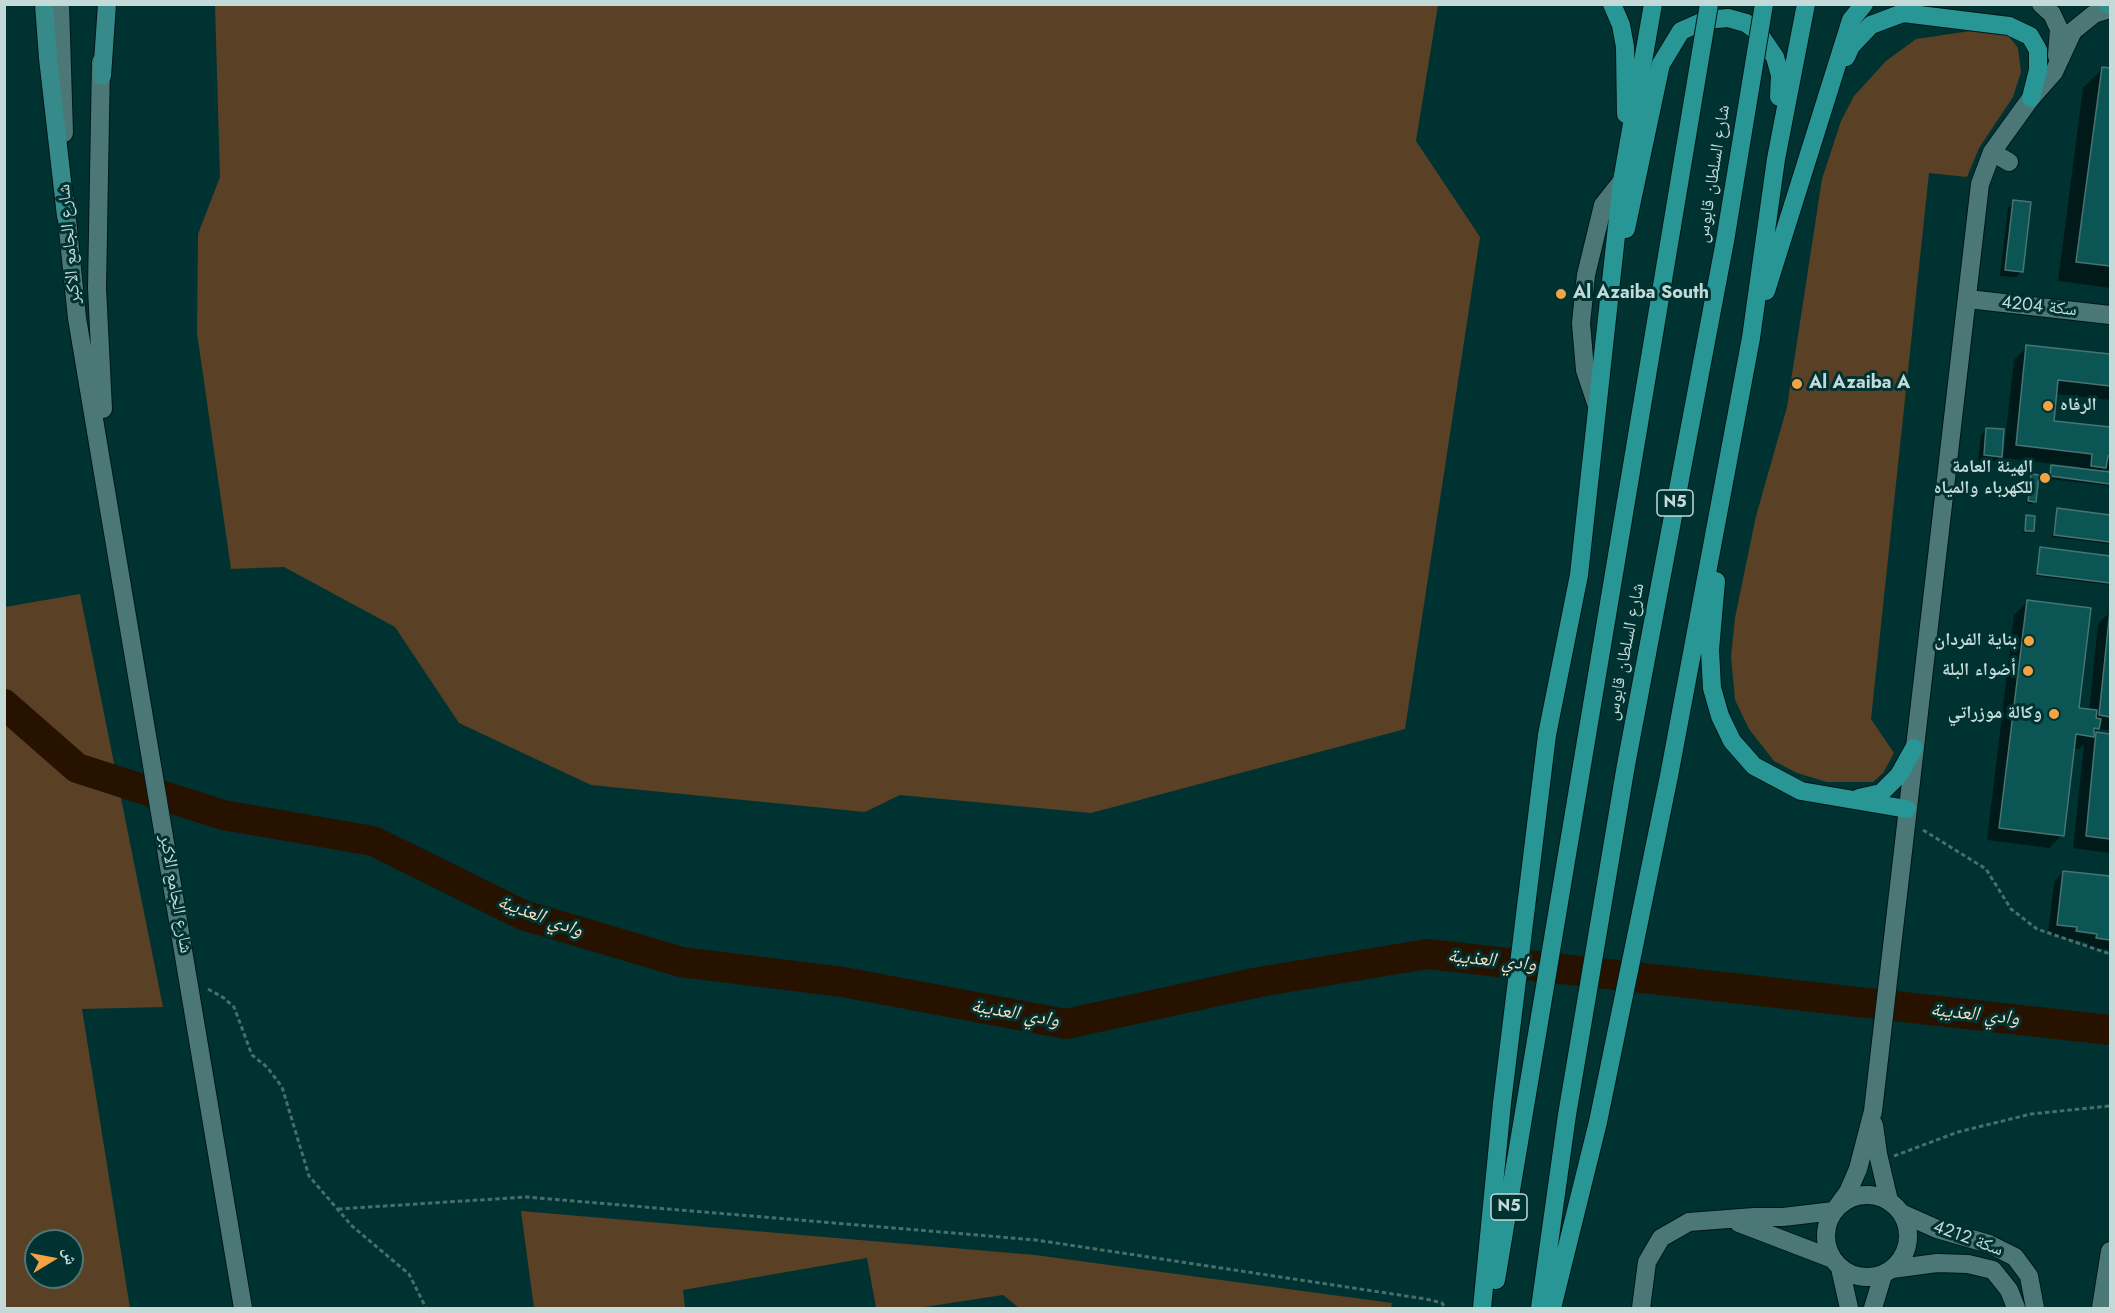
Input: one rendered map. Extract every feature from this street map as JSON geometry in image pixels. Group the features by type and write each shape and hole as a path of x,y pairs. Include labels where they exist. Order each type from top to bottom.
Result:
{"highway":[{"path":"1612,4 1621,25 1625,46 1628,143"},
{"path":"1482,1308 1502,1103 1547,735 1579,575 1622,181 1653,4"},
{"name":"شارع السلطان قابوس","path":"1491,1308 1527,1106 1584,749 1709,4"},
{"name":"شارع السلطان قابوس","path":"1540,1308 1567,1114 1626,765 1725,241 1764,4"},
{"path":"1552,1308 1598,1122 1669,776 1751,338 1776,159 1806,4"},
{"path":"1751,338 1851,20 1864,4"},
{"path":"1830,88 1851,46 1865,30 1871,25 1903,13 2009,26 2030,36 2038,50 2038,70 2031,98"},
{"path":"1612,268 1627,225 1661,64 1682,31 1706,20 1728,18 1746,23 1768,45 1780,75 1776,159"},
{"path":"1724,486 1710,650 1712,688 1720,716 1731,741 1754,766 1801,791 1850,800 1906,815"},
{"path":"1850,800 1881,792 1899,775 1914,748"}],"main road":[{"path":"44,4 66,216"},
{"path":"102,76 107,4"}],"street":[{"name":"شارع الجامع الاكبر","path":"60,4 66,216 77,318 106,480 243,1308"},
{"name":"شارع الجامع الاكبر","path":"98,4 102,76 97,288 106,480"},
{"path":"2041,4 2052,14 2059,29 2059,45 2054,72"},
{"path":"1849,1308 1836,1264 1825,1238 1827,1227 1848,1192 1858,1169 1873,1111 1980,184 1992,152 2031,98 2054,72 2073,31 2081,22 2109,6"},
{"path":"1992,152 2009,162"},
{"path":"1596,403 1585,370 1581,323 1586,275 1603,205 1622,181"},
{"name":"سكة 4204","path":"1968,298 2110,315"},
{"path":"1872,1308 1887,1272 1900,1261 1908,1240 1906,1222 1895,1207 1879,1162 1873,1111"},
{"path":"1641,1308 1647,1262 1661,1238 1689,1222 1836,1209 1856,1196 1879,1196 1895,1207"},
{"name":"سكة 4212","path":"1895,1207 1936,1228 1989,1244 2015,1257 2030,1276 2036,1308"},
{"path":"1729,1220 1760,1229 1860,1277 1887,1272"},
{"path":"2101,1308 2110,1251"},
{"name":"سكة 4212","path":"1887,1272 1938,1263 1968,1264 1993,1270 2009,1290 2016,1308"}],"path":[{"path":"1906,815 1986,869 2011,909 2037,929 2110,954"},
{"path":"189,980 224,998 234,1007 252,1055 267,1067 282,1087 309,1176 352,1226 409,1274 426,1308"},
{"path":"1879,1162 1958,1132 2021,1117 2110,1106"},
{"path":"338,1209 526,1197 1036,1240 1426,1299 1442,1303 1445,1308"}],"shaded area":[{"path":"215,5 1438,5 1416,141 1480,237 1405,729 1091,813 900,795 865,812 591,785 459,723 395,627 284,567 231,569 197,333 198,234 220,177"},
{"path":"1977,30 2008,35 2018,48 2021,72 2013,97 1979,148 1967,177 1929,173 1871,719 1894,753 1883,773 1873,782 1827,782 1797,773 1774,761 1749,729 1735,700 1731,657 1735,618 1756,516 1787,407 1822,179 1841,121 1854,96 1886,61 1916,39"},
{"path":"80,594 163,1007 82,1009 130,1308 5,1308 5,607"},
{"path":"521,1211 1035,1255 1392,1303 1391,1308 1019,1308 1003,1295 918,1308 876,1308 867,1258 683,1290 685,1308 534,1308"}],"building":[{"path":"2102,67 2110,68 2110,266 2076,262"},
{"path":"2013,200 2031,202 2023,272 2005,270"},
{"path":"2026,345 2110,354 2110,386 2058,380 2054,421 2110,427 2110,456 2108,456 2106,468 2091,466 2092,454 2016,445"},
{"path":"1986,428 2004,429 2002,457 1984,455"},
{"path":"2051,465 2110,472 2110,484 2050,476"},
{"path":"2031,474 2039,475 2036,502 2028,501"},
{"path":"2057,508 2110,515 2110,542 2054,535"},
{"path":"2026,515 2035,516 2034,531 2025,531"},
{"path":"2040,547 2110,556 2110,583 2037,574"},
{"name":"وكالة موزراتي","path":"2027,600 2091,608 2079,708 2097,710 2096,718 2101,719 2099,729 2094,728 2094,737 2076,734 2064,836 1999,828"},
{"path":"2110,610 2110,717 2099,715"},
{"path":"2096,732 2110,734 2110,839 2086,836"},
{"path":"2063,871 2110,876 2110,940 2096,938 2097,934 2076,931 2077,927 2057,925"}],"waterway":[{"name":"وادي العذيبة","path":"4,704 77,768 223,815 373,841 523,915 681,962 843,982 1066,1024 1259,982 1427,954 2110,1030"}],"place":[{"name":"Al Azaiba South","path":"1561,294"},
{"name":"Al Azaiba A","path":"1797,384"},
{"name":"الرفاه","path":"2048,406"},
{"name":"الهيئة العامة للكهرباء والمياه","path":"2045,478"},
{"name":"بناية الفردان","path":"2029,641"},
{"name":"أضواء البلة","path":"2028,671"},
{"name":"وكالة موزراتي","path":"2054,714"}]}
